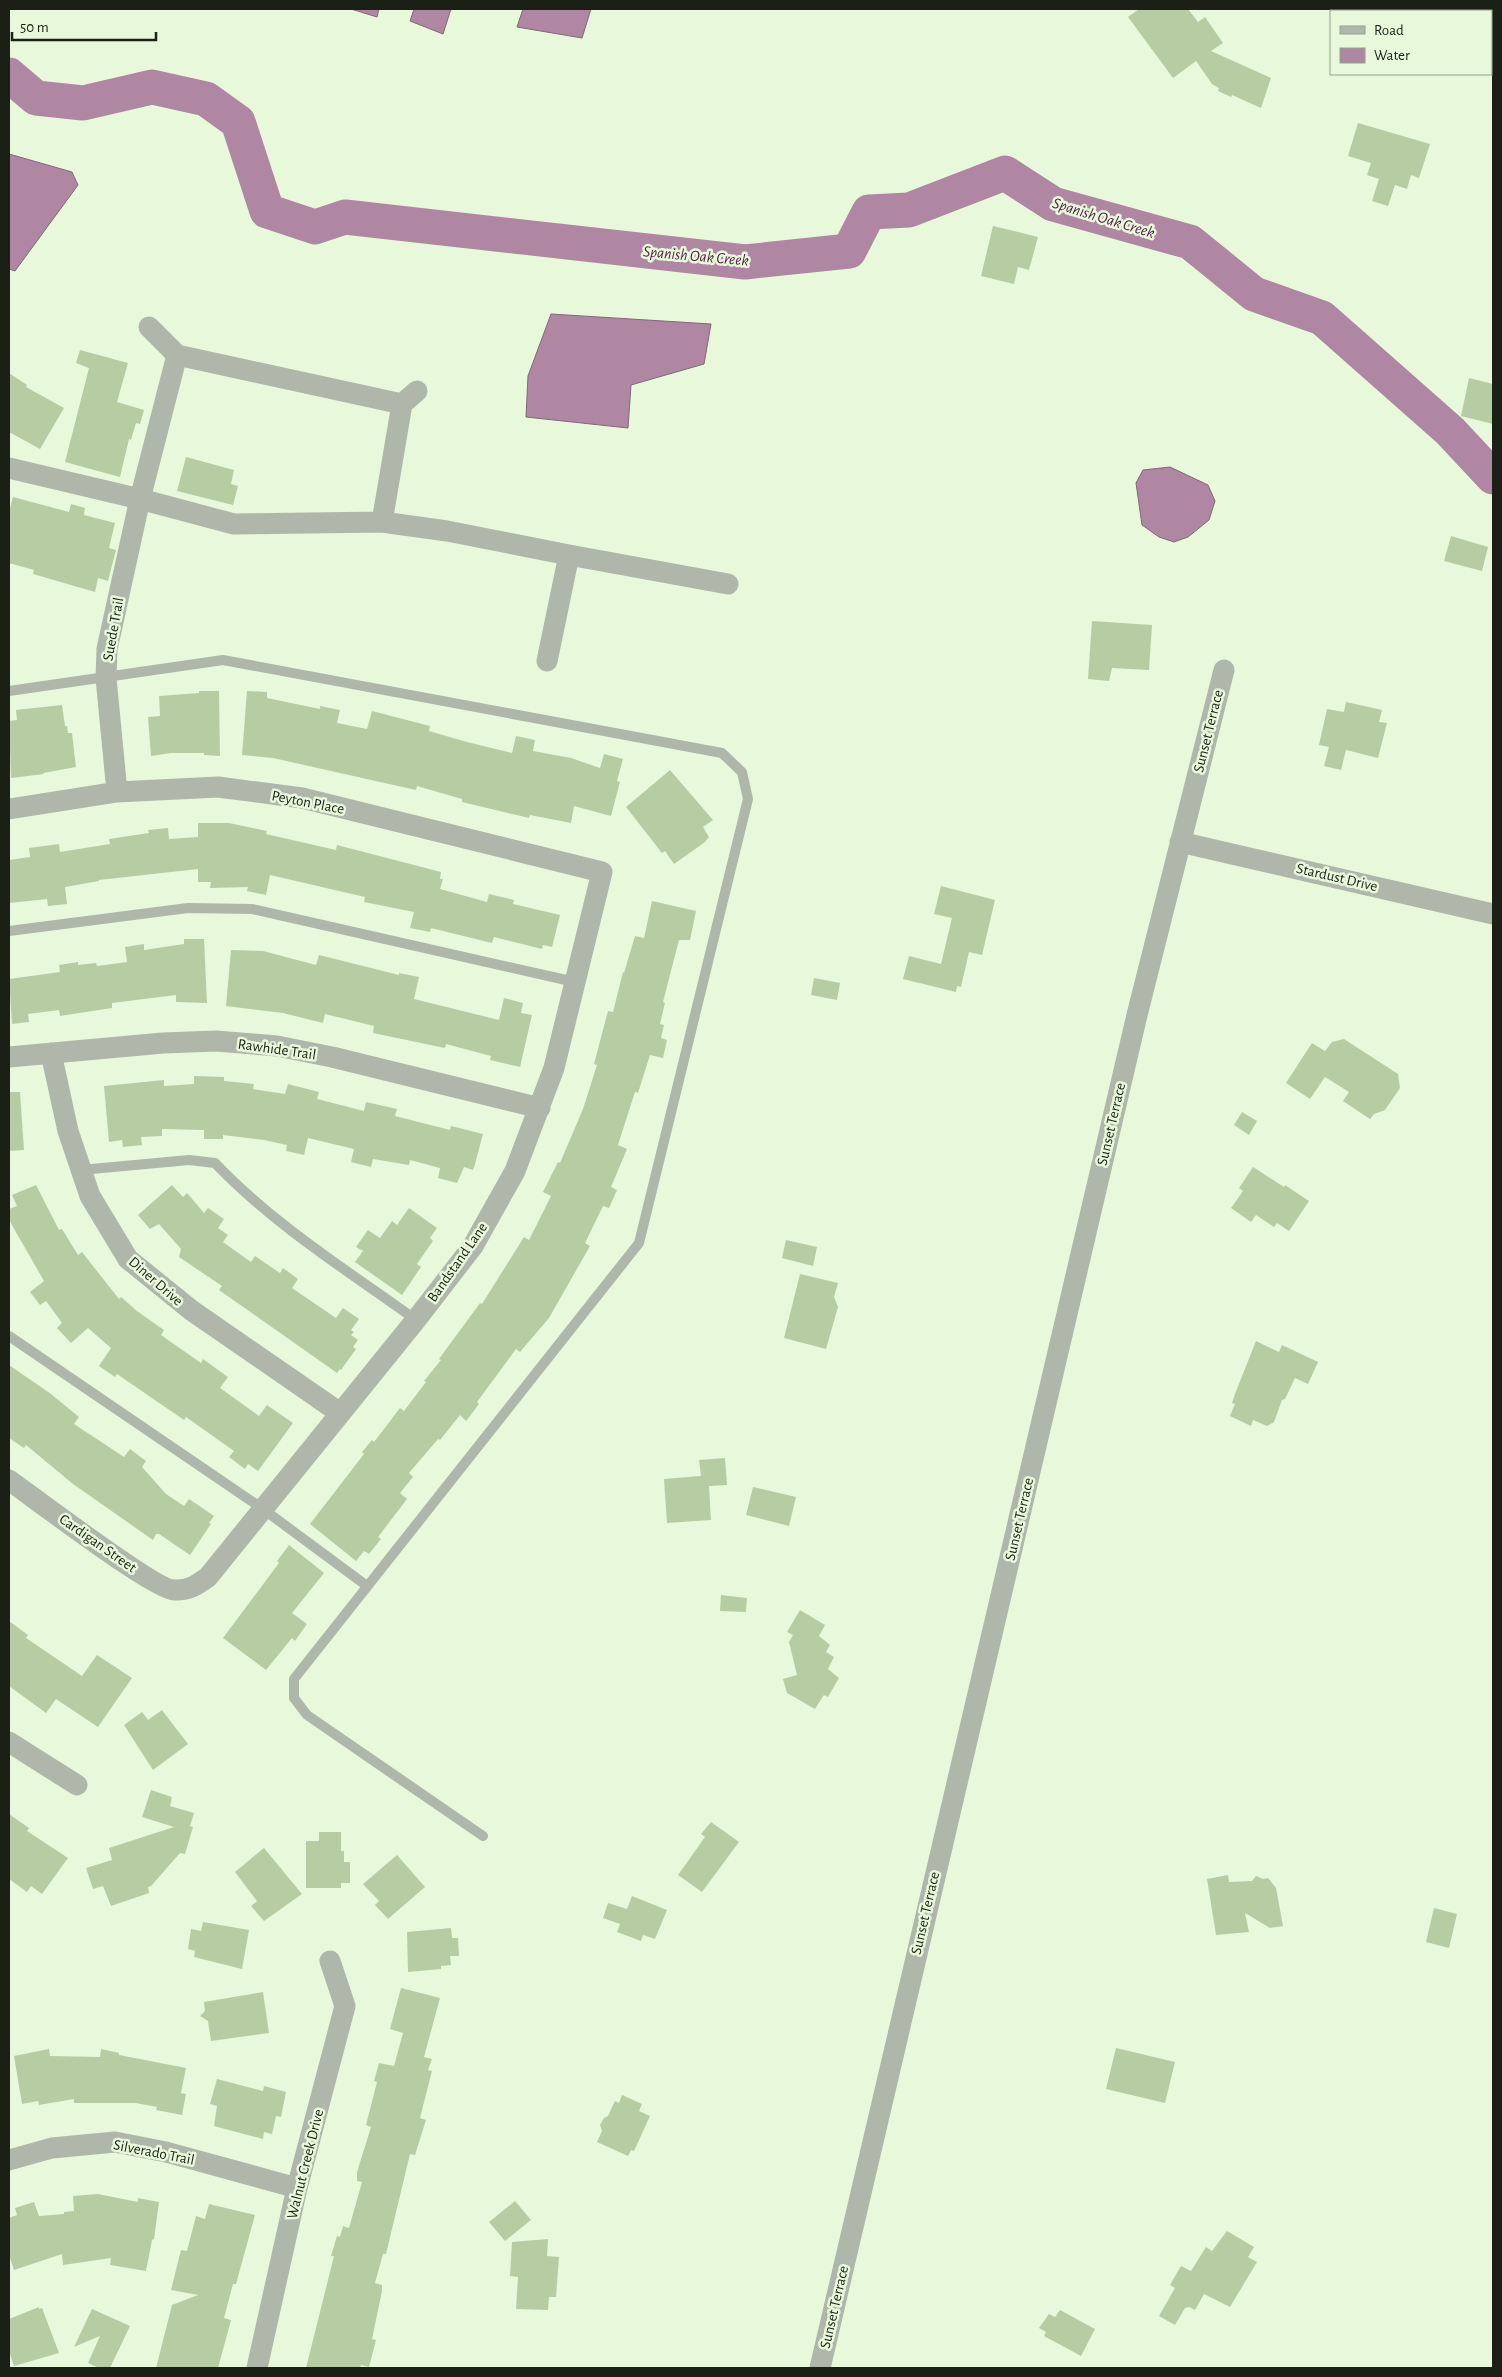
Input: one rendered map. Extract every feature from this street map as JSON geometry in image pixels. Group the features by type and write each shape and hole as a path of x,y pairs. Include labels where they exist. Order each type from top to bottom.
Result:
{"street":[{"path":"149,326 177,355 410,398 382,522"},
{"name":"Suede Trail","path":"117,792 106,678 107,648 140,499 177,355"},
{"path":"9,468 140,499 234,524 382,522 447,530 569,555 728,584"},
{"path":"547,661 569,555"},
{"name":"Sunset Terrace","path":"820,2368 939,1854 1180,842 1224,670"},
{"name":"Peyton Place","path":"9,810 117,792 218,787 302,798 602,872"},
{"name":"Stardust Drive","path":"1180,842 1493,914"},
{"name":"Bandstand Lane","path":"193,1588 208,1577 416,1320 473,1246 515,1171 554,1068 602,872"},
{"name":"Rawhide Trail","path":"9,1058 51,1053 216,1041 277,1046 332,1057 540,1108"},
{"name":"Diner Drive","path":"51,1053 68,1131 90,1196 128,1259 190,1310 340,1413"},
{"name":"Cardigan Street","path":"9,1480 146,1577 172,1591 193,1588"},
{"path":"9,1742 77,1785"},
{"name":"Walnut Creek Drive","path":"257,2368 298,2188 345,2006 330,1961"},
{"name":"Silverado Trail","path":"9,2160 52,2148 114,2142 166,2152 298,2188"}],"lane":[{"path":"9,691 223,660 722,753 742,772 748,799 639,1243 294,1679 294,1698 307,1715 483,1836"},
{"path":"9,931 188,908 252,909 575,982"},
{"path":"81,1170 189,1160 215,1163 289,1228 416,1320"},
{"path":"9,1336 263,1509 367,1586"}],"water":[{"path":"351,9 379,9 377,17"},
{"path":"414,9 451,9 443,34 410,21"},
{"path":"523,9 591,9 582,38 517,27"},
{"path":"9,154 72,172 78,185 15,271 9,269"},
{"path":"551,314 711,324 704,364 631,385 628,428 526,417 528,376"},
{"path":"1170,467 1208,485 1215,501 1209,520 1188,537 1174,542 1159,537 1142,525 1136,483 1143,470"}],"building":[{"path":"1139,9 1188,9 1198,22 1205,17 1223,43 1211,51 1271,78 1261,108 1218,91 1219,88 1212,84 1196,61 1173,78 1128,17"},
{"path":"1358,123 1430,144 1419,178 1411,175 1407,189 1395,185 1388,206 1372,201 1379,179 1367,175 1371,163 1348,156"},
{"path":"993,226 1038,237 1029,270 1018,267 1014,284 981,276"},
{"path":"80,350 128,363 117,402 144,410 140,424 136,423 131,440 129,439 120,477 65,462 89,368 76,363"},
{"path":"9,373 27,385 26,387 64,408 40,449 9,432"},
{"path":"1469,378 1493,384 1493,424 1461,416"},
{"path":"186,457 234,470 231,484 238,486 233,505 177,491"},
{"path":"13,497 69,512 71,504 85,508 84,515 115,523 109,548 116,550 108,581 98,578 95,592 33,574 34,570 9,563 9,511"},
{"path":"1451,536 1488,547 1482,571 1444,561"},
{"path":"1092,621 1152,625 1149,670 1112,668 1109,681 1088,679"},
{"path":"199,691 219,691 220,756 204,755 204,753 171,753 151,756 148,717 160,716 159,696 199,693"},
{"path":"247,691 267,692 267,698 320,709 320,706 340,710 337,723 367,729 372,711 430,726 429,731 512,753 516,736 535,740 533,751 571,758 600,768 604,754 623,759 617,781 620,782 611,816 574,806 571,823 530,815 529,818 462,802 462,799 417,786 416,790 273,758 242,755"},
{"path":"1346,702 1382,710 1379,722 1387,723 1378,758 1346,750 1341,770 1324,766 1329,747 1319,745 1327,709 1344,712"},
{"path":"62,705 65,726 67,726 68,733 72,733 76,767 44,774 11,778 9,721 17,720 16,710"},
{"path":"670,770 713,820 703,827 709,837 705,842 674,864 665,851 662,853 626,807"},
{"path":"198,823 229,823 267,831 266,834 336,850 337,845 441,872 440,879 443,879 440,889 487,902 489,894 514,900 513,904 560,915 552,947 543,945 542,949 494,937 492,943 431,928 430,932 410,928 414,912 364,902 365,897 270,875 266,895 247,891 248,887 210,888 211,882 198,882 198,869 99,880 65,887 67,904 48,906 47,899 9,903 9,860 30,857 29,848 59,844 60,852 110,844 109,839 149,833 148,830 168,828 169,839 198,837"},
{"path":"941,886 995,900 982,955 969,952 961,987 957,986 956,992 903,979 909,956 941,964 952,918 934,914"},
{"path":"652,901 696,911 690,940 679,940 663,1002 665,1003 660,1024 664,1025 661,1038 667,1040 663,1058 650,1055 638,1093 635,1092 618,1145 627,1149 611,1187 617,1190 609,1208 603,1206 585,1243 590,1246 549,1318 520,1352 516,1349 477,1402 479,1404 466,1421 460,1415 409,1473 413,1477 400,1493 407,1499 378,1537 381,1539 369,1554 364,1551 356,1561 310,1524 364,1454 362,1452 372,1440 374,1442 400,1408 404,1411 426,1382 424,1381 441,1360 439,1359 480,1303 482,1304 524,1237 529,1240 551,1196 543,1192 558,1162 560,1163 583,1109 597,1065 594,1064 608,1011 613,1012 623,972 635,936 644,938"},
{"path":"184,939 204,939 207,1003 176,1002 176,995 112,1003 112,1008 60,1016 59,1010 28,1014 29,1022 12,1024 9,979 60,972 59,965 78,962 78,965 96,963 97,966 127,962 125,947 144,944 144,950 184,944"},
{"path":"231,950 263,951 316,965 319,955 399,975 399,973 419,977 414,999 499,1020 504,998 523,1003 521,1013 532,1015 520,1067 490,1060 491,1056 446,1044 445,1048 373,1033 374,1026 325,1014 323,1023 283,1013 226,1006"},
{"path":"814,978 840,983 837,1000 811,995"},
{"path":"1344,1039 1398,1074 1400,1088 1385,1110 1374,1114 1370,1119 1343,1101 1349,1092 1325,1077 1310,1099 1286,1083 1312,1043 1325,1051 1332,1042"},
{"path":"194,1076 224,1077 224,1081 254,1084 253,1089 285,1094 288,1084 319,1092 317,1099 364,1111 366,1102 397,1109 395,1116 450,1130 451,1126 483,1134 473,1170 464,1167 457,1183 438,1178 440,1168 410,1160 409,1165 373,1159 371,1167 351,1162 354,1149 308,1138 304,1155 286,1151 287,1145 264,1140 223,1135 223,1139 204,1139 204,1130 162,1129 162,1136 141,1137 142,1145 123,1147 122,1140 109,1142 104,1086 164,1080 164,1086 194,1084"},
{"path":"9,1092 20,1092 24,1150 9,1151"},
{"path":"1242,1112 1257,1121 1249,1135 1234,1125"},
{"path":"1253,1167 1309,1201 1289,1231 1277,1223 1274,1227 1256,1215 1251,1222 1231,1208 1243,1191 1239,1188"},
{"path":"36,1185 59,1230 62,1229 78,1255 82,1252 119,1299 121,1297 164,1330 161,1335 201,1363 203,1359 228,1377 220,1388 259,1416 267,1405 293,1423 258,1471 248,1464 245,1469 229,1457 234,1451 186,1417 184,1420 117,1374 115,1377 99,1366 111,1348 88,1328 71,1343 57,1328 62,1323 46,1301 40,1305 30,1292 44,1281 9,1220 9,1209 17,1206 12,1195"},
{"path":"172,1185 183,1197 187,1193 204,1213 208,1208 224,1219 218,1228 228,1235 223,1242 251,1262 255,1256 280,1273 283,1268 298,1279 292,1288 336,1318 343,1308 359,1319 351,1330 354,1332 351,1335 358,1340 353,1347 356,1349 341,1370 337,1373 219,1290 222,1286 179,1257 181,1249 159,1224 150,1229 138,1215"},
{"path":"409,1208 437,1228 430,1238 433,1241 417,1264 421,1267 402,1295 355,1262 363,1251 356,1247 368,1230 380,1238 392,1221 397,1225"},
{"path":"786,1240 817,1247 813,1266 782,1258"},
{"path":"800,1274 838,1283 834,1297 838,1307 826,1349 784,1338"},
{"path":"1256,1341 1279,1352 1282,1345 1318,1362 1308,1384 1295,1378 1285,1399 1282,1400 1274,1422 1267,1426 1253,1420 1251,1426 1230,1416 1235,1404 1232,1403 1235,1394"},
{"path":"9,1365 51,1394 79,1417 74,1424 124,1457 130,1449 146,1461 142,1467 166,1494 184,1506 189,1499 214,1516 209,1523 211,1524 190,1555 159,1534 156,1534 153,1540 73,1484 26,1445 24,1448 9,1438"},
{"path":"725,1458 727,1485 709,1486 711,1520 667,1523 664,1479 701,1476 699,1460"},
{"path":"753,1487 796,1497 789,1526 746,1515"},
{"path":"289,1545 324,1573 292,1613 307,1624 295,1641 292,1638 266,1670 223,1638 279,1563 277,1561"},
{"path":"721,1595 747,1598 746,1612 720,1611"},
{"path":"800,1610 825,1625 819,1636 830,1645 826,1652 834,1657 828,1669 839,1678 828,1697 824,1695 815,1709 787,1693 783,1679 797,1675 789,1642 793,1635 787,1632"},
{"path":"9,1621 28,1635 26,1638 82,1676 97,1655 132,1678 98,1727 56,1699 46,1713 9,1686"},
{"path":"162,1710 188,1744 153,1770 124,1725 142,1712 148,1720"},
{"path":"151,1790 172,1797 170,1806 194,1813 190,1826 193,1827 185,1854 180,1853 148,1887 149,1893 111,1906 103,1886 93,1889 86,1868 112,1860 109,1848 174,1827 142,1817"},
{"path":"9,1814 29,1828 27,1831 68,1858 42,1894 31,1886 27,1892 9,1879"},
{"path":"711,1822 739,1842 702,1892 678,1875 705,1837 701,1834"},
{"path":"319,1832 341,1832 341,1851 344,1851 344,1862 350,1862 350,1883 341,1883 341,1888 306,1888 306,1841 319,1841"},
{"path":"264,1848 302,1894 264,1921 251,1906 257,1901 235,1872"},
{"path":"397,1855 425,1887 388,1919 375,1905 379,1901 363,1884"},
{"path":"1228,1875 1229,1882 1252,1881 1256,1876 1263,1879 1268,1878 1276,1888 1283,1926 1270,1928 1245,1913 1249,1932 1216,1935 1207,1879"},
{"path":"632,1896 667,1910 655,1939 643,1935 641,1941 617,1932 620,1924 603,1918 608,1903 627,1909"},
{"path":"1434,1908 1457,1914 1449,1948 1426,1942"},
{"path":"203,1922 249,1930 242,1969 194,1957 195,1951 188,1949 191,1929 201,1931"},
{"path":"451,1928 452,1938 458,1938 459,1956 450,1956 451,1965 441,1966 441,1969 408,1972 407,1932"},
{"path":"401,1988 440,1998 424,2057 432,2059 428,2070 432,2071 420,2118 426,2120 415,2155 410,2154 386,2254 383,2254 375,2283 382,2285 372,2339 376,2340 369,2367 361,2365 360,2368 306,2368 334,2256 331,2256 337,2236 340,2237 343,2226 349,2228 362,2182 357,2181 357,2172 371,2127 366,2125 377,2082 374,2081 379,2063 394,2066 403,2033 390,2029"},
{"path":"263,1992 269,2033 211,2041 208,2021 200,2016 205,2011 204,2002"},
{"path":"1116,2048 1175,2062 1165,2103 1106,2089"},
{"path":"49,2049 50,2056 100,2057 101,2049 119,2053 119,2055 186,2068 181,2093 186,2094 182,2115 156,2110 157,2107 136,2103 74,2103 74,2099 39,2105 38,2101 22,2104 14,2056"},
{"path":"217,2079 263,2091 264,2086 286,2092 281,2117 276,2116 272,2134 264,2132 263,2139 214,2126 217,2106 210,2104"},
{"path":"622,2095 642,2104 639,2111 650,2116 634,2151 631,2150 628,2156 597,2142 602,2131 600,2125 604,2118 608,2116 615,2101 619,2103"},
{"path":"98,2194 138,2202 138,2198 159,2202 154,2239 152,2240 146,2271 110,2265 111,2258 63,2265 62,2254 14,2270 9,2255 9,2218 17,2215 15,2208 34,2202 39,2216 64,2214 64,2212 74,2211 73,2196"},
{"path":"515,2201 531,2220 505,2241 489,2222"},
{"path":"209,2204 255,2215 236,2284 233,2284 224,2318 231,2320 218,2368 156,2368 172,2305 198,2295 171,2290 181,2250 187,2251 196,2216 205,2219"},
{"path":"1227,2231 1254,2247 1248,2257 1257,2262 1230,2307 1204,2294 1195,2310 1189,2307 1185,2308 1175,2325 1159,2316 1175,2288 1170,2285 1181,2266 1191,2271 1206,2247 1212,2251"},
{"path":"548,2239 547,2256 559,2257 556,2297 549,2297 548,2310 516,2309 518,2277 510,2276 512,2242"},
{"path":"39,2307 39,2309 42,2308 59,2353 14,2366 9,2351 9,2319"},
{"path":"92,2309 130,2326 110,2368 99,2368 88,2363 100,2336 74,2347"},
{"path":"1060,2310 1095,2329 1081,2356 1044,2336 1046,2332 1039,2328 1049,2314 1055,2317"}],"waterway":[{"name":"Spanish Oak Creek","path":"9,75 36,98 83,103 152,87 206,99 238,122 267,211 315,227 345,217 745,262 849,251 869,212 909,210 1005,173 1053,204 1190,242 1254,294 1322,318 1450,431 1493,477"}]}
